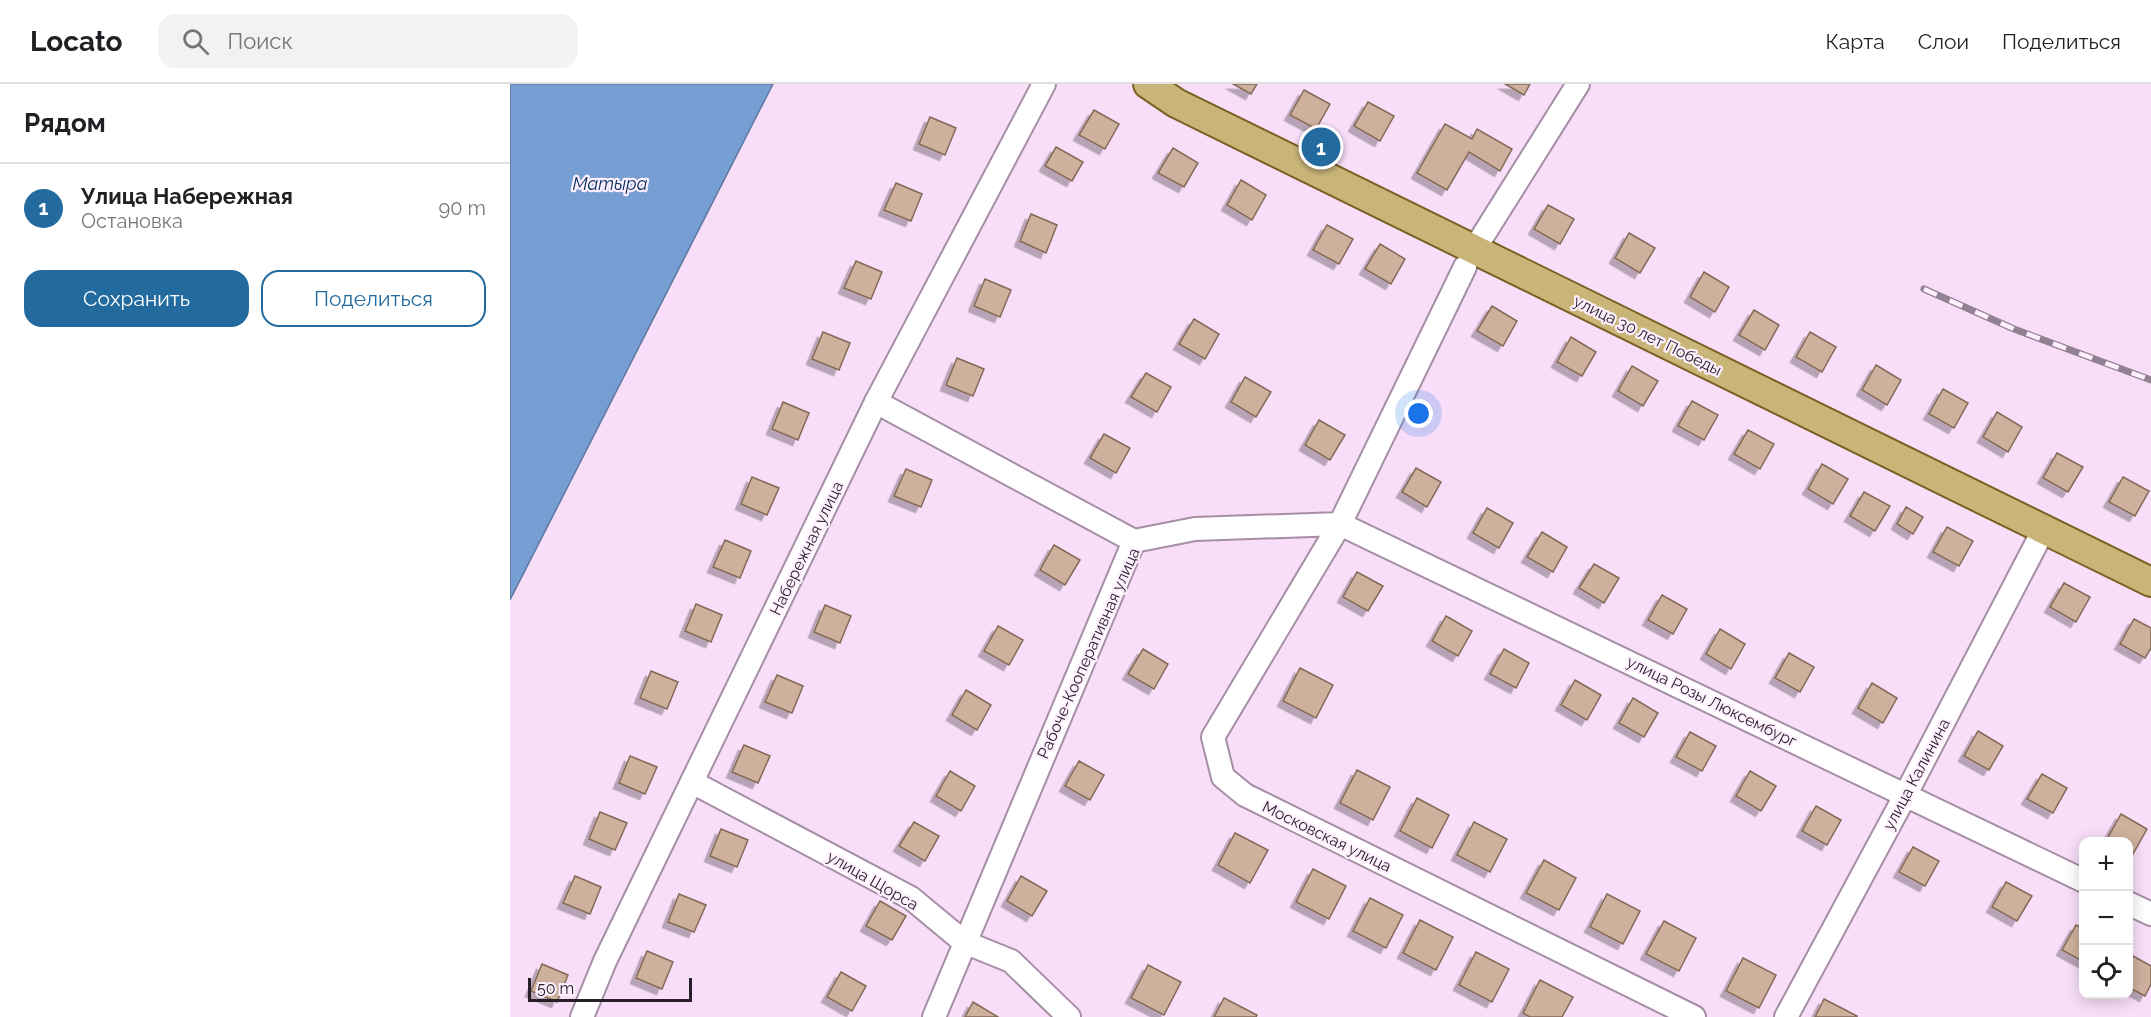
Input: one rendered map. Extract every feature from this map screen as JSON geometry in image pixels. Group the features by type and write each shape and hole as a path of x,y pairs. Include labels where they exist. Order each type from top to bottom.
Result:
{"main road":[{"name":"улица 30 лет Победы","path":"1148,84 1176,103 1469,259 2151,582"}],"street":[{"name":"Набережная улица","path":"582,1017 605,961 876,402 1045,84"},
{"path":"1340,524 1469,259 1578,84"},
{"path":"876,402 1134,541"},
{"name":"Рабоче-Кооперативная улица","path":"934,1017 1134,541 1195,529 1340,524"},
{"name":"улица Розы Люксембург","path":"1340,524 2079,879"},
{"name":"Московская улица","path":"1340,524 1213,737 1223,777 1245,795 1694,1017"},
{"name":"улица Калинина","path":"1786,1017 1906,794 2043,529"},
{"name":"улица Щорса","path":"692,782 911,898 964,942 1011,961 1070,1017"},
{"path":"2133,905 2151,914"}],"water":[{"name":"Матыра","path":"510,84 773,84 510,600"}],"building":[{"path":"1233,84 1257,84 1251,94"},
{"path":"1505,84 1530,84 1524,95"},
{"path":"1304,90 1330,104 1316,129 1290,115"},
{"path":"1368,102 1394,116 1380,141 1354,126"},
{"path":"1094,110 1119,124 1105,149 1079,135"},
{"path":"930,117 956,128 945,155 919,144"},
{"path":"1445,124 1472,139 1477,129 1512,149 1500,171 1469,152 1447,190 1417,173"},
{"path":"1056,147 1083,162 1072,181 1045,166"},
{"path":"1173,148 1198,163 1184,187 1158,173"},
{"path":"1241,180 1266,195 1252,220 1227,205"},
{"path":"896,183 922,194 911,221 884,210"},
{"path":"1548,205 1574,219 1560,244 1534,229"},
{"path":"1031,214 1057,225 1046,253 1020,241"},
{"path":"1327,225 1353,239 1339,264 1313,250"},
{"path":"1629,233 1655,248 1640,273 1615,258"},
{"path":"1380,244 1405,259 1391,284 1365,269"},
{"path":"856,261 882,272 871,299 844,288"},
{"path":"1704,272 1729,287 1715,312 1690,297"},
{"path":"985,279 1011,290 1000,317 974,306"},
{"path":"1492,306 1517,321 1503,346 1477,331"},
{"path":"1754,310 1779,325 1765,350 1739,335"},
{"path":"1194,319 1219,334 1205,359 1179,344"},
{"path":"823,332 850,343 839,370 812,359"},
{"path":"1810,332 1836,347 1822,372 1796,357"},
{"path":"1571,337 1596,352 1582,376 1557,362"},
{"path":"957,358 984,369 973,396 946,385"},
{"path":"1876,365 1901,380 1887,405 1862,390"},
{"path":"1632,366 1658,381 1643,406 1618,391"},
{"path":"1146,373 1171,387 1157,412 1131,397"},
{"path":"1245,377 1271,392 1256,417 1231,402"},
{"path":"1943,389 1968,403 1954,428 1929,414"},
{"path":"1692,401 1718,415 1704,440 1678,426"},
{"path":"783,402 809,413 798,440 772,429"},
{"path":"1997,412 2022,427 2008,452 1983,437"},
{"path":"1319,420 1345,435 1330,460 1305,445"},
{"path":"1748,430 1774,444 1760,469 1734,454"},
{"path":"1104,434 1130,448 1116,473 1090,458"},
{"path":"2057,453 2083,467 2068,492 2043,478"},
{"path":"1822,464 1848,479 1833,504 1808,489"},
{"path":"1416,468 1441,482 1427,507 1402,492"},
{"path":"906,469 932,480 921,507 894,496"},
{"path":"752,477 779,488 767,515 741,504"},
{"path":"2123,477 2149,491 2135,516 2109,502"},
{"path":"1864,492 1890,506 1875,531 1850,516"},
{"path":"1906,507 1923,517 1913,534 1897,524"},
{"path":"1487,508 1513,523 1499,548 1473,533"},
{"path":"1947,527 1973,541 1959,566 1933,552"},
{"path":"1542,532 1567,547 1553,572 1527,557"},
{"path":"725,540 751,551 740,578 713,567"},
{"path":"1054,545 1080,560 1065,585 1040,570"},
{"path":"1594,564 1619,578 1604,603 1579,588"},
{"path":"1357,572 1383,586 1368,611 1343,597"},
{"path":"2064,583 2090,597 2076,622 2050,607"},
{"path":"1662,595 1687,609 1673,634 1648,620"},
{"path":"696,604 722,615 711,642 685,631"},
{"path":"825,605 851,616 840,643 814,632"},
{"path":"1446,616 1472,631 1458,656 1432,641"},
{"path":"2134,619 2151,628 2151,648 2145,658 2120,644"},
{"path":"998,626 1023,640 1009,665 984,651"},
{"path":"1720,629 1745,644 1731,669 1706,654"},
{"path":"1143,649 1168,664 1154,689 1128,674"},
{"path":"1504,649 1529,663 1516,688 1490,674"},
{"path":"1789,653 1814,667 1800,692 1775,678"},
{"path":"1300,668 1333,685 1316,718 1283,701"},
{"path":"651,671 678,682 667,709 640,698"},
{"path":"777,675 803,686 792,713 765,702"},
{"path":"1575,680 1601,695 1587,720 1561,705"},
{"path":"1872,683 1897,698 1883,723 1858,708"},
{"path":"966,690 991,705 977,730 952,715"},
{"path":"1633,698 1658,713 1644,737 1619,723"},
{"path":"1978,731 2003,746 1989,770 1964,756"},
{"path":"1690,732 1716,746 1702,771 1676,757"},
{"path":"744,745 770,756 758,783 732,772"},
{"path":"630,756 657,767 645,794 619,783"},
{"path":"1079,761 1104,775 1090,800 1065,786"},
{"path":"1357,770 1390,787 1373,820 1340,803"},
{"path":"950,771 975,786 961,811 936,796"},
{"path":"1750,771 1776,786 1761,811 1736,796"},
{"path":"2042,774 2067,788 2053,813 2027,799"},
{"path":"1417,798 1449,815 1432,848 1400,831"},
{"path":"1816,806 1841,820 1827,845 1802,831"},
{"path":"600,812 627,823 615,850 589,839"},
{"path":"2121,814 2147,829 2133,854 2133,837 2108,837"},
{"path":"914,822 939,836 925,861 899,846"},
{"path":"1474,822 1507,839 1490,872 1457,855"},
{"path":"721,829 748,840 737,867 710,856"},
{"path":"1235,833 1268,850 1250,883 1218,865"},
{"path":"1913,847 1939,861 1925,886 1899,872"},
{"path":"1544,860 1576,878 1559,910 1526,893"},
{"path":"1313,869 1346,886 1329,919 1296,902"},
{"path":"575,876 601,887 590,914 563,903"},
{"path":"1021,876 1047,891 1032,916 1007,901"},
{"path":"2006,882 2032,896 2017,921 1992,907"},
{"path":"679,894 706,905 694,932 668,922"},
{"path":"1607,894 1640,911 1623,944 1590,927"},
{"path":"1370,898 1403,915 1386,948 1353,931"},
{"path":"880,901 906,916 892,940 866,926"},
{"path":"1420,920 1453,937 1436,970 1403,953"},
{"path":"1664,921 1696,938 1679,971 1646,954"},
{"path":"2076,925 2079,926 2079,959 2062,950"},
{"path":"647,951 673,962 662,989 636,978"},
{"path":"1476,952 1509,969 1492,1002 1459,985"},
{"path":"2133,956 2151,966 2151,984 2145,996 2133,990"},
{"path":"1743,958 1776,975 1759,1008 1726,991"},
{"path":"542,964 568,975 557,1002 531,991"},
{"path":"1148,965 1181,982 1164,1015 1131,998"},
{"path":"841,972 866,986 852,1011 827,997"},
{"path":"1540,980 1573,997 1562,1017 1530,1017 1523,1013"},
{"path":"1224,998 1257,1015 1256,1017 1214,1017"},
{"path":"1824,999 1857,1016 1857,1017 1815,1017"},
{"path":"973,1002 998,1017 965,1017"}],"railway":[{"path":"1924,289 2014,329 2151,380"}],"place":[{"name":"Улица Набережная","path":"1321,147"}]}
